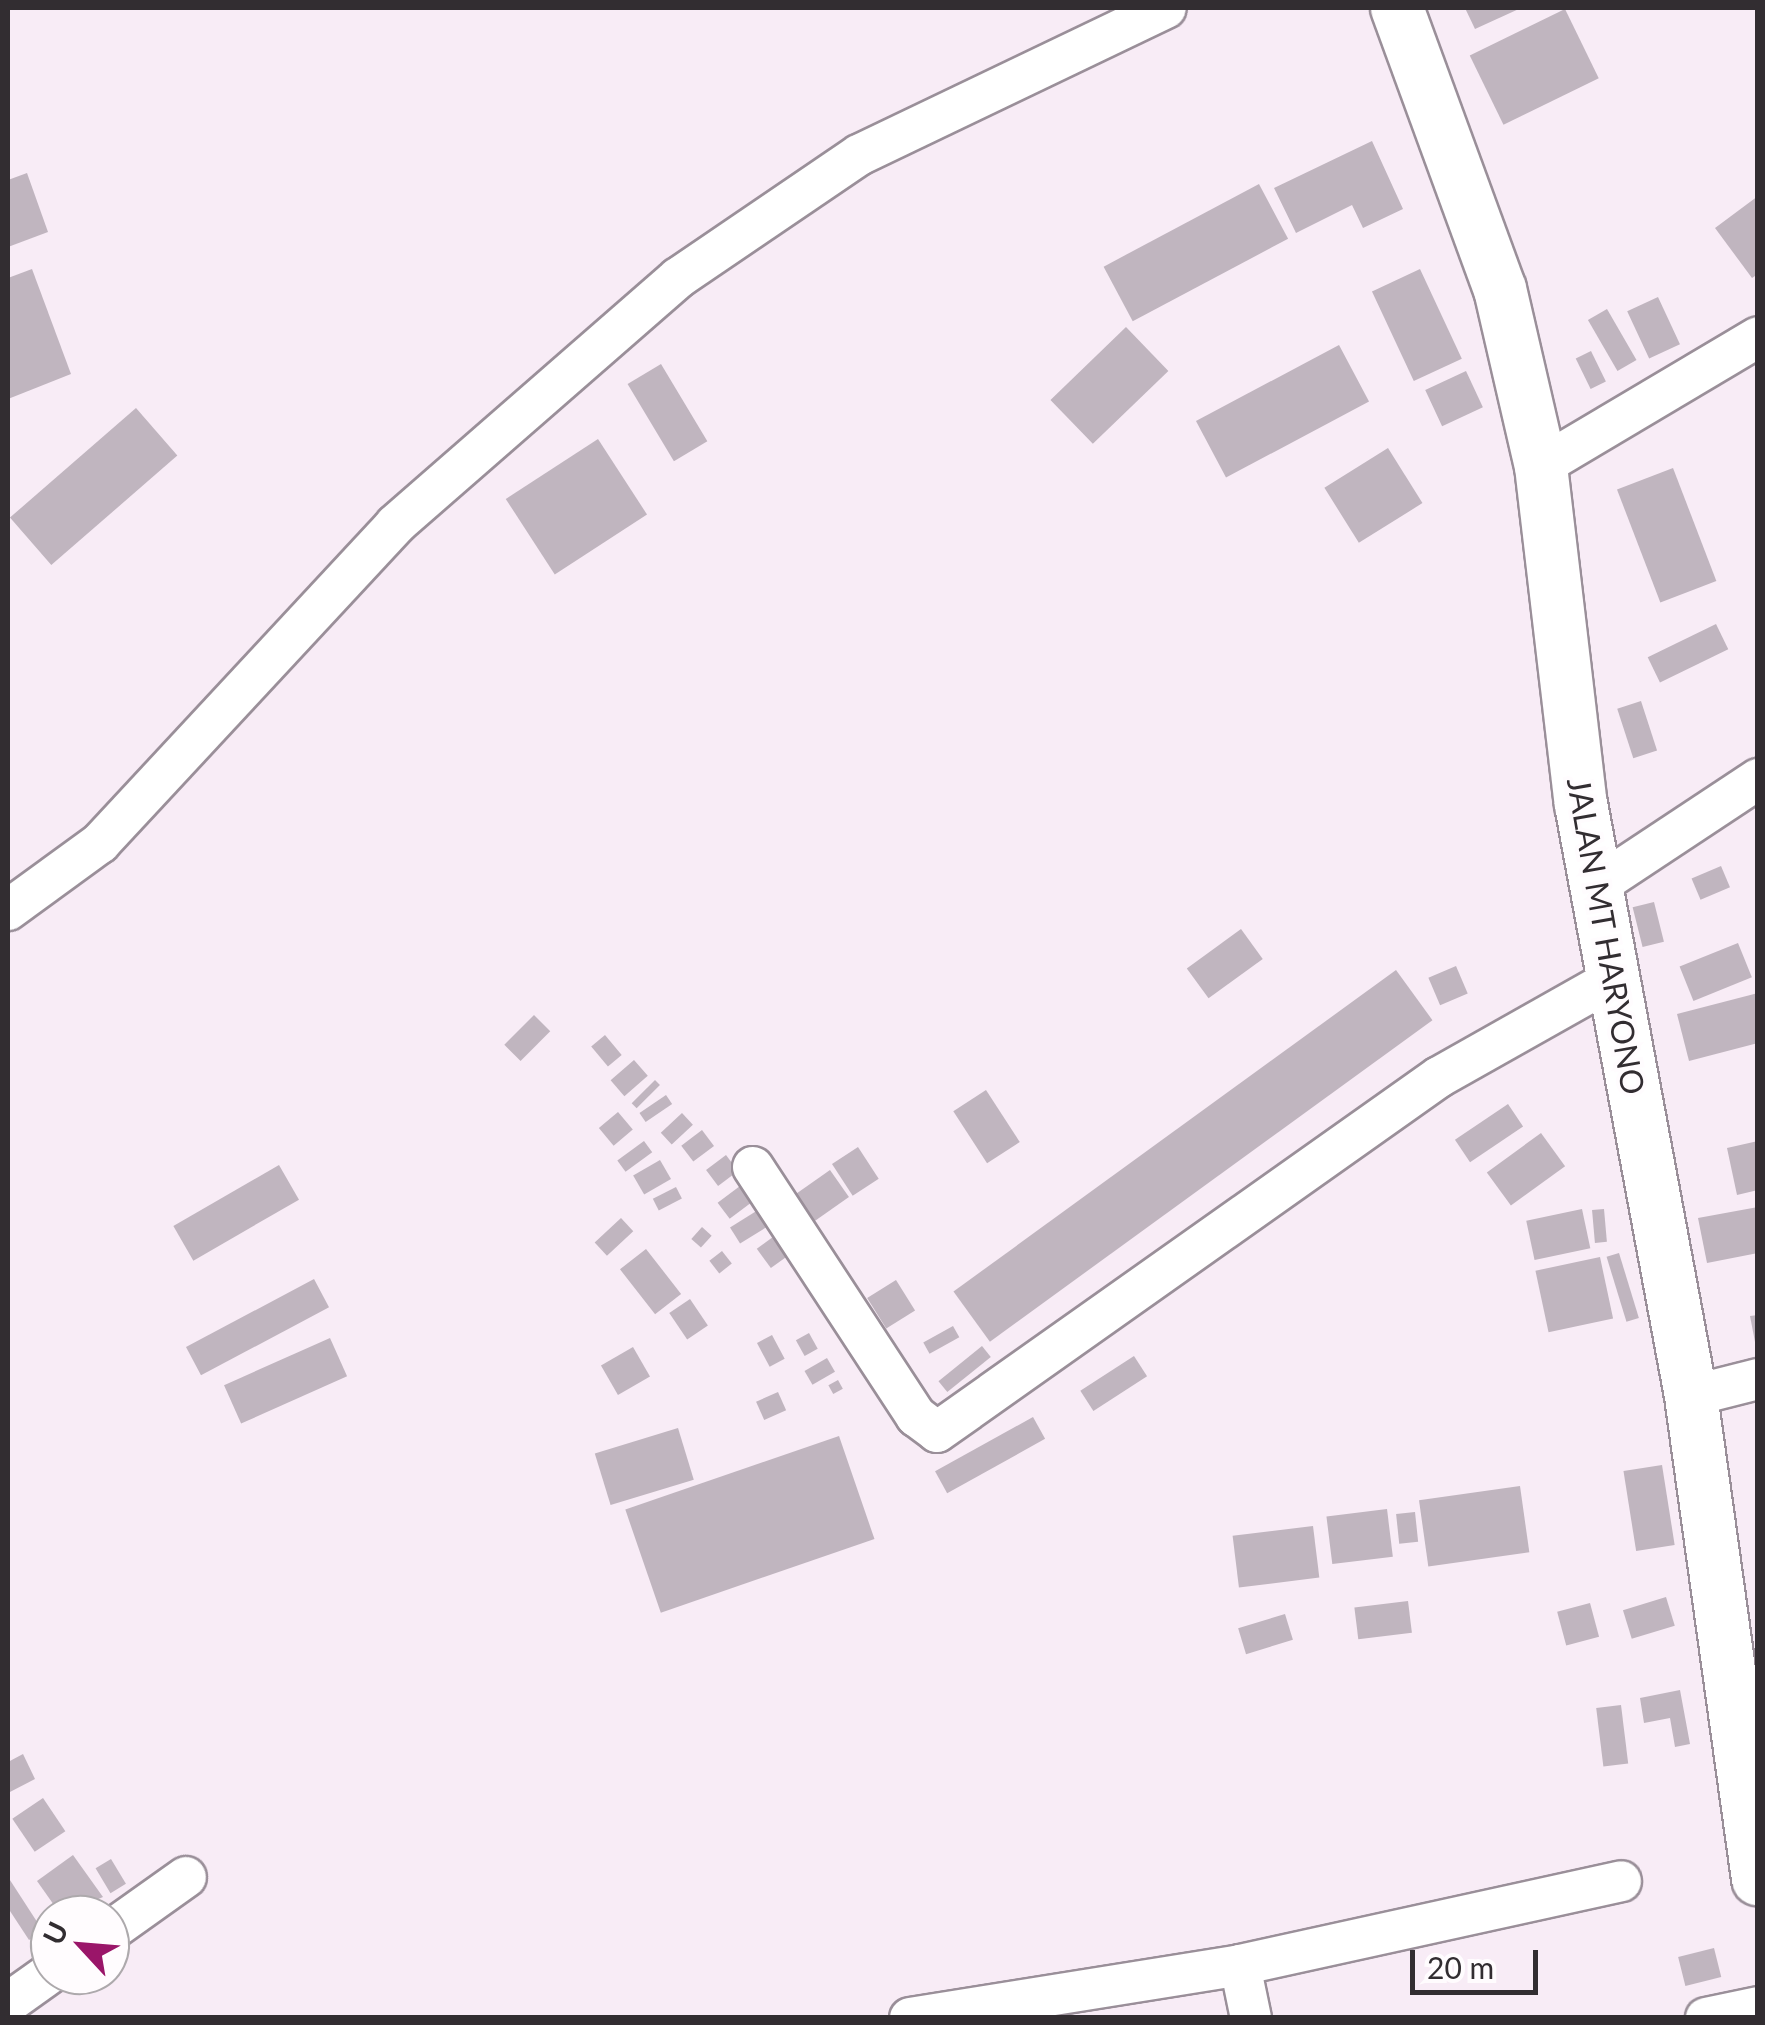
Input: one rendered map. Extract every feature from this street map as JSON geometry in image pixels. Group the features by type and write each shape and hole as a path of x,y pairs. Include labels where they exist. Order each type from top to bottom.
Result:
{"main road":[{"name":"JALAN MT HARYONO","path":"1397,8 1495,273 1541,466 1595,887 1691,1396 1758,1879"}],"street":[{"path":"8,910 100,843 395,525 678,278 859,155 1166,8"},
{"path":"1541,466 1758,337"},
{"path":"1595,887 1758,778"},
{"path":"753,1167 916,1416 937,1432 1438,1077 1611,980"},
{"path":"1691,1396 1758,1379"},
{"path":"130,1917 186,1877"},
{"path":"910,2018 1240,1966 1620,1881"},
{"path":"1240,1966 1251,2018"},
{"path":"8,2004 30,1988"},
{"path":"1706,2018 1758,2007"}],"building":[{"path":"1465,8 1521,8 1475,29"},
{"path":"1565,9 1599,78 1503,125 1470,55"},
{"path":"1372,141 1403,209 1363,228 1352,205 1296,233 1274,188"},
{"path":"27,173 48,232 8,247 8,180"},
{"path":"1259,184 1288,239 1133,321 1104,267"},
{"path":"1758,196 1758,274 1752,278 1715,228"},
{"path":"32,269 71,374 8,399 8,278"},
{"path":"1420,269 1462,359 1414,381 1372,291"},
{"path":"1658,297 1680,344 1649,358 1627,311"},
{"path":"1607,309 1636,360 1617,371 1588,320"},
{"path":"1126,327 1168,371 1093,444 1050,400"},
{"path":"1339,345 1369,402 1226,478 1196,421"},
{"path":"1591,351 1606,382 1591,389 1576,358"},
{"path":"661,364 707,441 674,461 628,384"},
{"path":"1466,371 1483,407 1442,426 1425,390"},
{"path":"136,408 177,456 51,565 10,518"},
{"path":"598,439 647,514 555,574 506,499"},
{"path":"1388,448 1422,503 1359,543 1324,488"},
{"path":"1673,468 1716,581 1660,602 1617,490"},
{"path":"1716,624 1728,649 1660,682 1648,657"},
{"path":"1641,701 1657,750 1633,758 1617,709"},
{"path":"1721,866 1730,887 1701,900 1692,879"},
{"path":"1654,902 1664,942 1643,947 1633,907"},
{"path":"1241,929 1263,959 1209,998 1187,968"},
{"path":"1738,943 1752,977 1693,1001 1680,967"},
{"path":"1456,966 1468,994 1440,1005 1428,978"},
{"path":"1396,970 1432,1020 990,1342 953,1292"},
{"path":"1758,993 1758,1043 1689,1061 1677,1014"},
{"path":"534,1015 550,1031 521,1061 504,1045"},
{"path":"605,1035 622,1055 608,1066 591,1047"},
{"path":"634,1060 648,1076 624,1096 611,1080"},
{"path":"655,1080 660,1085 637,1108 632,1103"},
{"path":"986,1090 1020,1142 987,1163 953,1111"},
{"path":"666,1095 672,1104 646,1122 639,1113"},
{"path":"1508,1104 1523,1126 1470,1162 1455,1140"},
{"path":"618,1112 633,1130 614,1146 599,1128"},
{"path":"682,1113 693,1125 672,1144 661,1133"},
{"path":"702,1130 714,1146 693,1162 681,1146"},
{"path":"1541,1133 1565,1166 1511,1206 1487,1172"},
{"path":"644,1141 652,1152 626,1172 617,1160"},
{"path":"1758,1141 1758,1190 1737,1195 1727,1148"},
{"path":"858,1147 879,1179 853,1196 832,1164"},
{"path":"726,1155 738,1171 718,1186 706,1170"},
{"path":"660,1160 671,1179 644,1195 633,1176"},
{"path":"279,1165 299,1200 193,1261 173,1226"},
{"path":"830,1170 849,1197 814,1222 795,1195"},
{"path":"740,1186 752,1202 730,1219 718,1203"},
{"path":"676,1187 682,1199 659,1210 653,1199"},
{"path":"1758,1207 1758,1253 1707,1263 1698,1218"},
{"path":"1582,1209 1590,1248 1535,1260 1526,1221"},
{"path":"1604,1209 1607,1242 1595,1243 1592,1210"},
{"path":"758,1210 768,1226 740,1244 730,1227"},
{"path":"621,1218 633,1231 607,1256 595,1243"},
{"path":"702,1227 712,1236 701,1248 691,1239"},
{"path":"777,1234 791,1253 771,1268 757,1249"},
{"path":"646,1249 681,1294 655,1314 620,1269"},
{"path":"722,1251 732,1264 719,1273 709,1261"},
{"path":"1619,1253 1639,1318 1626,1322 1607,1257"},
{"path":"1600,1257 1613,1319 1549,1332 1535,1271"},
{"path":"314,1279 329,1307 201,1375 186,1347"},
{"path":"896,1280 915,1311 886,1329 867,1298"},
{"path":"690,1299 708,1326 687,1340 669,1313"},
{"path":"1758,1315 1758,1347 1756,1347 1750,1316"},
{"path":"953,1326 959,1337 930,1354 923,1342"},
{"path":"809,1333 818,1349 805,1356 796,1340"},
{"path":"772,1335 785,1359 770,1367 757,1343"},
{"path":"330,1338 347,1376 241,1424 224,1385"},
{"path":"982,1346 991,1357 947,1392 938,1381"},
{"path":"633,1347 650,1376 618,1395 601,1366"},
{"path":"1134,1356 1147,1376 1093,1411 1080,1391"},
{"path":"827,1358 835,1372 812,1385 804,1371"},
{"path":"838,1380 843,1389 833,1394 828,1385"},
{"path":"778,1392 786,1410 764,1420 756,1402"},
{"path":"1033,1417 1045,1439 947,1493 935,1471"},
{"path":"678,1428 694,1480 611,1505 595,1453"},
{"path":"839,1436 874,1539 661,1613 625,1510"},
{"path":"1662,1465 1675,1545 1636,1551 1623,1471"},
{"path":"1520,1486 1529,1552 1428,1567 1419,1500"},
{"path":"1387,1509 1393,1557 1332,1564 1326,1516"},
{"path":"1415,1512 1418,1542 1399,1544 1396,1514"},
{"path":"1313,1526 1319,1578 1239,1587 1233,1536"},
{"path":"1666,1597 1675,1626 1632,1639 1623,1610"},
{"path":"1408,1601 1412,1633 1358,1639 1354,1608"},
{"path":"1590,1603 1599,1637 1566,1646 1557,1612"},
{"path":"1285,1614 1293,1640 1246,1654 1238,1628"},
{"path":"1680,1690 1690,1744 1675,1747 1670,1718 1644,1723 1640,1698"},
{"path":"1621,1705 1628,1764 1603,1767 1596,1708"},
{"path":"23,1754 35,1779 8,1793 8,1762"},
{"path":"43,1798 65,1831 35,1852 12,1819"},
{"path":"73,1855 102,1895 47,1895 37,1881"},
{"path":"111,1859 126,1884 111,1893 96,1868"},
{"path":"8,1877 30,1911 30,1939 29,1940 8,1908"},
{"path":"1714,1948 1721,1977 1685,1986 1678,1957"}]}
